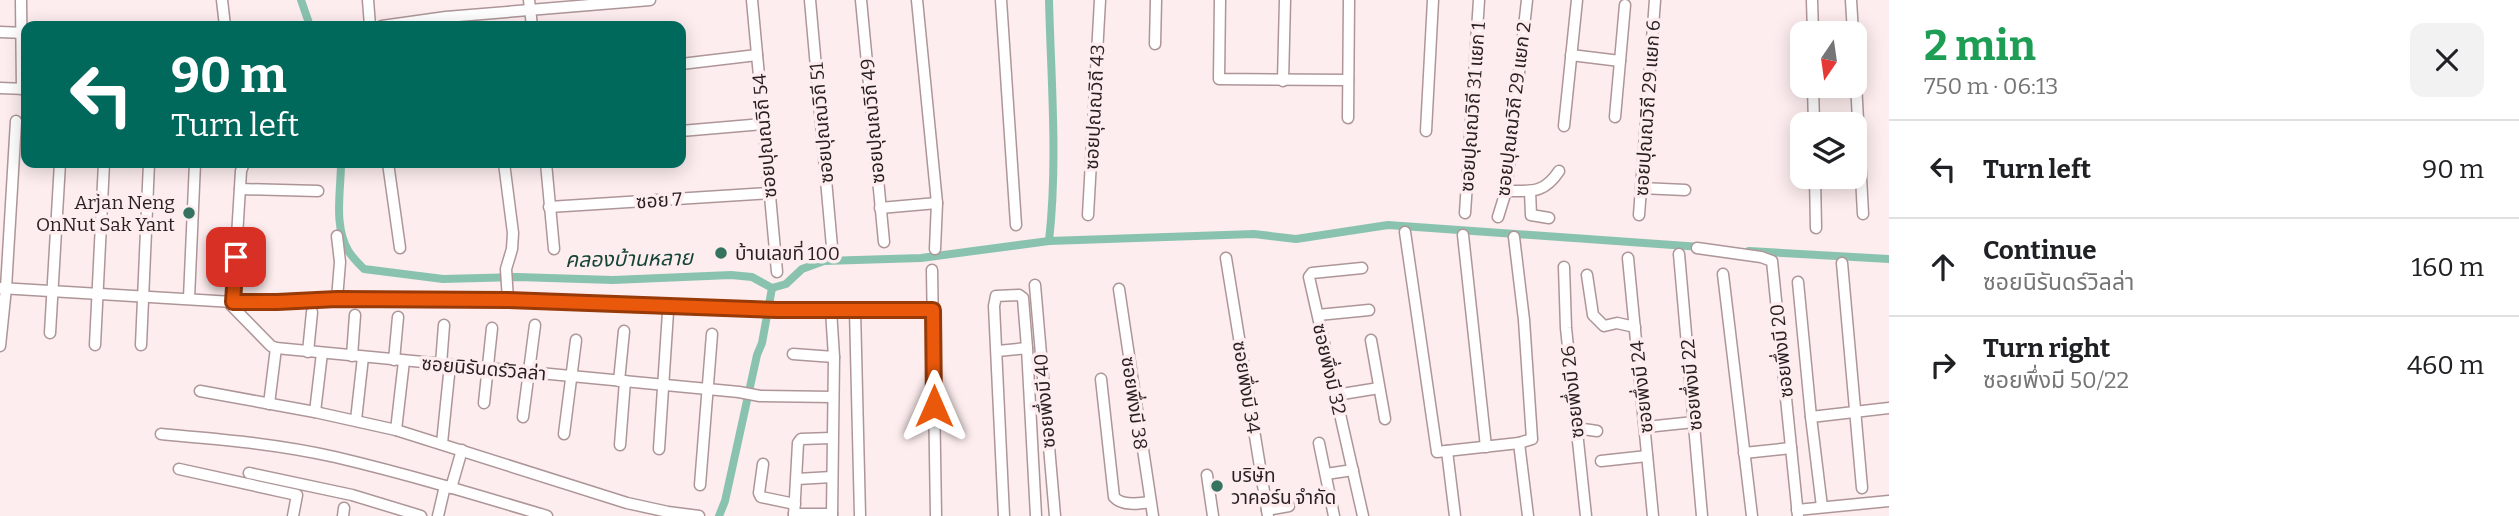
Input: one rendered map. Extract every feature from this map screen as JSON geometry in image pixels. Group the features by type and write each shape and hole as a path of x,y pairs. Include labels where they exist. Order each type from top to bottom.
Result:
{"street":[{"path":"21,0 23,21"},
{"path":"222,0 224,21"},
{"path":"368,0 370,21"},
{"path":"418,21 529,5 650,0"},
{"name":"ซอยปุณณวิถี 54","path":"752,0 777,272"},
{"name":"ซอยปุณณวิถี 51","path":"810,0 832,247"},
{"name":"ซอยปุณณวิถี 49","path":"861,0 884,242"},
{"path":"917,0 937,203 935,249"},
{"path":"1001,0 1016,225"},
{"name":"ซอยปุณณวิถี 43","path":"1088,215 1100,0"},
{"path":"1155,44 1156,0"},
{"path":"1220,0 1219,79 1348,80"},
{"path":"1283,81 1285,0"},
{"path":"1348,118 1349,0"},
{"path":"1426,131 1433,0"},
{"name":"ซอยปุณณวิถี 31 แยก 1","path":"1465,213 1479,0"},
{"name":"ซอยปุณณวิถี 29 แยก 2","path":"1498,217 1506,191 1527,0"},
{"path":"1564,126 1577,0"},
{"name":"ซอยปุณณวิถี 29 แยก 6","path":"1639,215 1655,0"},
{"path":"1812,0 1813,21"},
{"path":"1851,0 1852,21"},
{"path":"1615,117 1625,5"},
{"path":"0,32 21,33"},
{"path":"686,63 757,55"},
{"path":"1571,55 1620,61"},
{"path":"0,88 21,89"},
{"path":"1857,98 1863,214"},
{"path":"0,346 16,121"},
{"path":"686,131 763,124"},
{"path":"50,333 60,168"},
{"path":"95,345 104,168"},
{"path":"141,345 149,168"},
{"path":"189,298 195,168"},
{"path":"243,168 230,301 271,346 276,348 268,404"},
{"path":"389,168 400,248"},
{"path":"505,168 513,233 506,269 508,300"},
{"path":"546,168 554,248"},
{"path":"1506,191 1530,191 1549,184 1559,171"},
{"path":"1641,188 1685,190"},
{"path":"240,189 318,191"},
{"path":"1815,189 1815,228"},
{"path":"1530,191 1531,215 1549,218"},
{"name":"ซอย 7","path":"549,207 770,193"},
{"path":"880,208 937,203"},
{"path":"1405,232 1437,453 1531,441 1533,435 1524,320 1514,237"},
{"path":"1463,235 1486,447"},
{"path":"337,236 340,262 337,299"},
{"name":"ซอยพึ่งมี 20","path":"1698,248 1772,261 1798,513"},
{"name":"ซอยพึ่งมี 22","path":"1679,254 1703,516"},
{"name":"ซอยพึ่งมี 34","path":"1226,258 1268,513"},
{"name":"ซอยพึ่งมี 24","path":"1628,258 1653,516"},
{"path":"1842,263 1853,411 1862,488"},
{"name":"ซอยพึ่งมี 26","path":"1564,267 1566,328 1586,516"},
{"name":"ซอยพึ่งมี 32","path":"1362,268 1309,275 1363,516"},
{"path":"932,270 936,516"},
{"path":"1723,274 1752,516"},
{"path":"1587,275 1596,320 1604,326 1616,323 1636,327"},
{"path":"1798,282 1822,507"},
{"name":"ซอยพึ่งมี 40","path":"1035,285 1055,516"},
{"path":"3,288 230,301 508,300 777,310 933,310"},
{"name":"ซอยพึ่งมี 38","path":"1119,289 1153,516"},
{"path":"1004,516 994,306 996,296 1019,295 1023,297 1027,348 1036,516"},
{"path":"763,464 759,493 761,497 794,511 832,515 834,357 831,310"},
{"path":"855,310 860,516"},
{"path":"1318,315 1369,310"},
{"path":"309,352 312,312"},
{"path":"659,449 668,312"},
{"path":"355,315 358,357 356,420"},
{"path":"396,430 398,317"},
{"path":"442,443 444,325"},
{"path":"523,417 535,325"},
{"path":"484,402 492,328"},
{"path":"620,445 624,331"},
{"path":"699,485 712,334"},
{"path":"564,434 576,340"},
{"path":"1371,340 1385,419"},
{"name":"ซอยนิรันดร์วิลล่า","path":"276,348 760,396 833,397"},
{"path":"998,351 1027,348"},
{"path":"315,412 322,353"},
{"path":"793,355 834,357"},
{"path":"1101,379 1114,496 1116,500 1129,503 1150,502"},
{"path":"1336,395 1379,388"},
{"path":"200,391 396,430 627,503 699,516"},
{"path":"1811,417 1889,408"},
{"path":"1646,427 1694,422"},
{"path":"1576,428 1597,431"},
{"path":"160,434 250,442 334,457 547,516"},
{"path":"794,511 799,440 831,438"},
{"path":"1318,443 1334,516"},
{"path":"1519,443 1528,516"},
{"path":"1744,450 1791,445"},
{"path":"438,516 461,450"},
{"path":"1447,451 1455,516"},
{"path":"1601,461 1647,456"},
{"path":"179,468 297,495 293,516"},
{"path":"1326,474 1353,470"},
{"path":"249,473 352,495 421,516"},
{"path":"1207,475 1213,516"},
{"path":"797,479 832,477"},
{"path":"1798,513 1822,507 1889,501"},
{"path":"1268,513 1289,506"}],"waterway":[{"name":"คลองบ้านหลาย","path":"301,0 308,21"},
{"path":"1049,0 1053,151 1049,241"},
{"name":"คลองบ้านหลาย","path":"341,168 341,231 349,252 364,269 443,279 517,277 613,280 731,275 752,277 772,288 762,343 757,355 725,501 719,516"},
{"path":"772,288 786,284 802,269 824,261 921,258 1049,241 1254,234 1296,239 1388,225 1701,247"},
{"path":"1749,251 1889,259"}],"place":[{"name":"Arjan Neng OnNut Sak Yant","path":"189,213"},
{"name":"บ้านเลขที่ 100","path":"721,253"},
{"name":"บริษัท วาคอร์น จำกัด","path":"1217,486"}],"route":[{"path":"236,257 233,302 313,299 508,300 777,310 933,310 934,406"}]}
